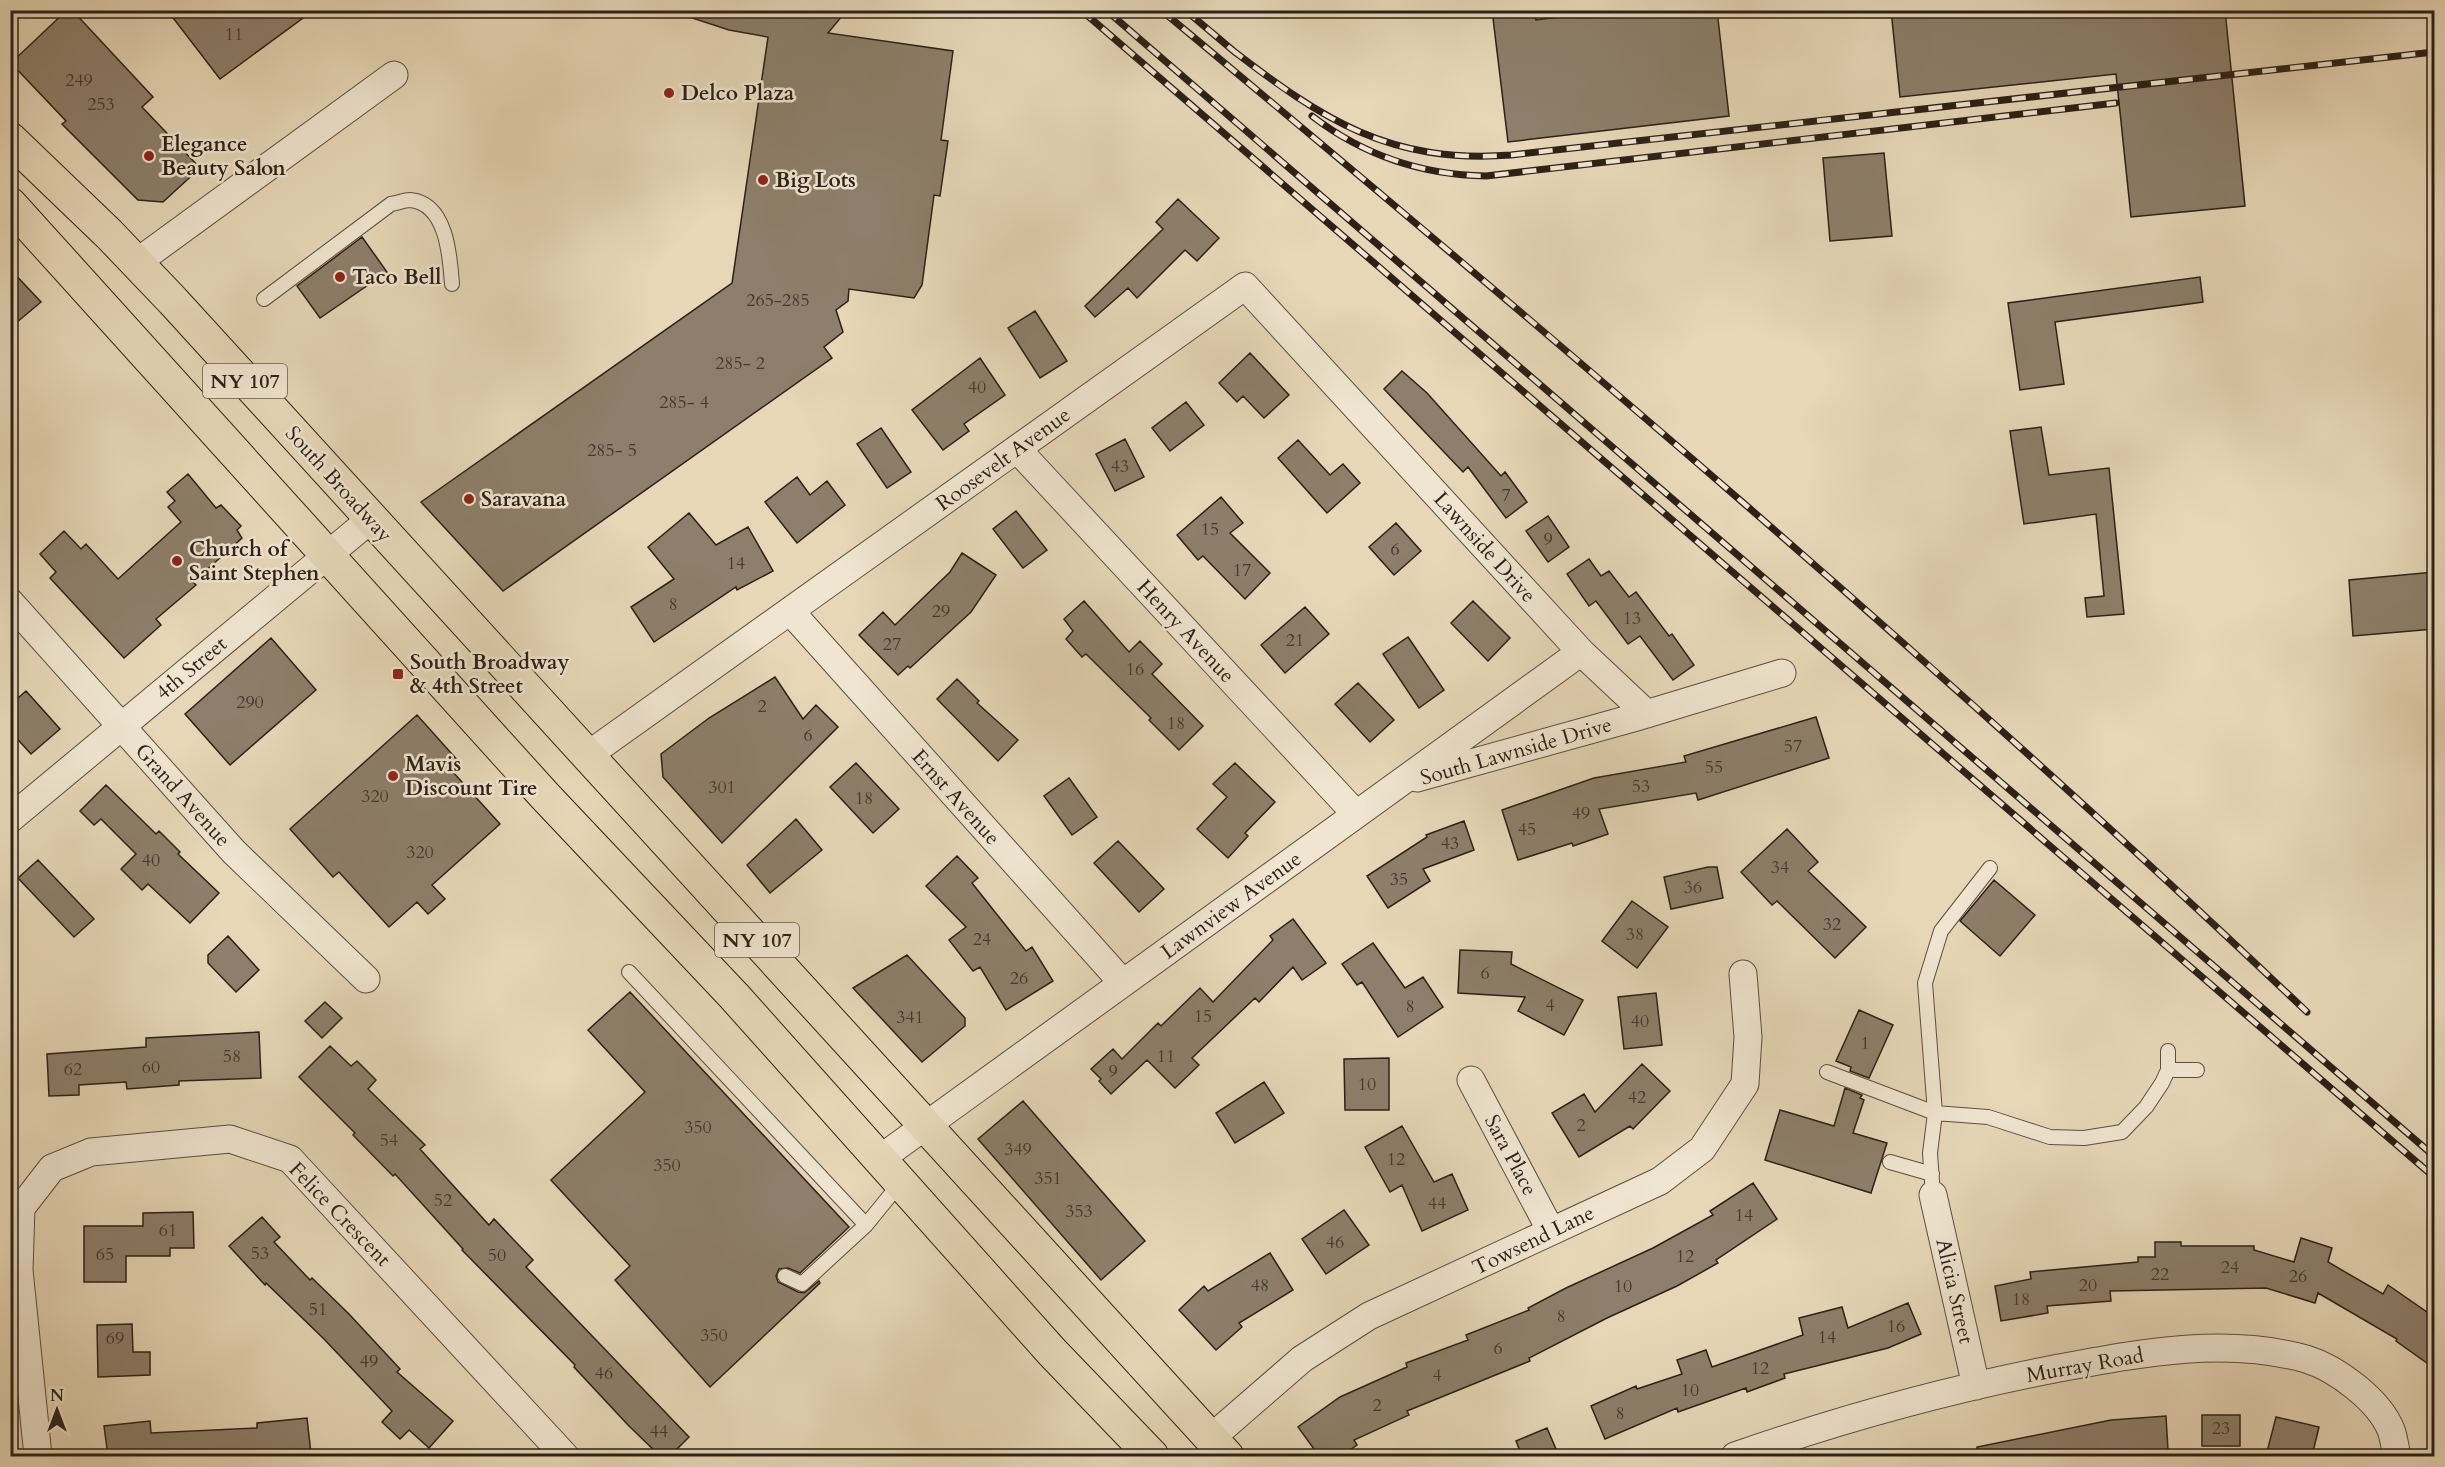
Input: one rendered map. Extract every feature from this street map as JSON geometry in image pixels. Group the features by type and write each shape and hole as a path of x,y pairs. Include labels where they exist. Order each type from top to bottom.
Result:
{"main road":[{"name":"South Broadway","path":"10,139 136,263 588,755"},
{"name":"NY 107","path":"10,204 545,796 734,996 891,1169 1052,1352 1152,1456"},
{"name":"NY 107","path":"588,755 1219,1447"}],"street":[{"path":"136,263 394,75"},
{"name":"Roosevelt Avenue","path":"588,755 1245,286 1390,442"},
{"name":"Lawnside Drive","path":"1390,442 1640,716"},
{"name":"Henry Avenue","path":"1017,449 1356,814"},
{"name":"4th Street","path":"10,819 371,519"},
{"name":"Grand Avenue","path":"10,602 234,852 366,979"},
{"name":"Ernst Avenue","path":"789,611 1123,982"},
{"name":"Lawnview Avenue","path":"891,1169 925,1126 1581,651"},
{"name":"South Lawnside Drive","path":"1399,783 1640,716 1782,673"},
{"name":"Towsend Lane","path":"1219,1447 1302,1359 1370,1316 1660,1181 1702,1149 1745,1084 1748,1037 1743,974"},
{"name":"Sara Place","path":"1471,1080 1551,1231"},
{"name":"Felice Crescent","path":"38,1456 15,1271 21,1208 52,1168 91,1152 230,1139 290,1159 565,1456"},
{"name":"Alicia Street","path":"1932,1185 1976,1386"},
{"name":"Murray Road","path":"1734,1456 1841,1422 1976,1386 2085,1363 2159,1352 2211,1348 2260,1351 2307,1360 2341,1377 2371,1399 2391,1429 2397,1456"}],"lane":[{"path":"264,299 391,204 410,200 424,205 434,214 442,229 449,252 452,284"},
{"path":"1932,1185 1930,1153 1935,1113 1925,983 1941,931 1990,868"},
{"path":"628,972 866,1225"},
{"path":"1827,1072 1935,1113 1988,1117 2050,1137 2084,1138 2122,1132 2146,1107 2169,1070 2168,1052"},
{"path":"2169,1070 2197,1070"},
{"path":"1890,1162 1932,1185"},
{"path":"785,1276 802,1284 866,1225 891,1169"}],"building":[{"path":"67,10 72,10 153,97 142,107 200,168 163,202 138,200 62,124 66,121 11,63"},
{"path":"167,10 314,10 220,79"},
{"path":"683,10 847,10 828,33 953,51 941,140 948,141 940,196 934,195 922,285 914,298 849,289 848,301 836,310 843,332 824,347 832,358 503,591 421,502 732,283 768,37 729,30 683,15"},
{"path":"1492,10 1535,10 1536,20 1615,10 1717,10 1729,116 1508,142"},
{"path":"1891,10 2225,10 2245,206 2131,217 2116,74 1900,97"},
{"path":"1884,153 1892,236 1830,241 1823,158"},
{"path":"1178,199 1219,238 1197,261 1185,250 1137,298 1128,288 1095,317 1085,306 1163,229 1156,222"},
{"name":"Taco Bell","path":"362,237 387,272 320,318 297,286"},
{"path":"10,269 41,302 10,328"},
{"path":"2200,277 2203,302 2055,322 2064,384 2020,390 2008,303"},
{"path":"1035,311 1067,361 1040,378 1008,328"},
{"path":"1250,353 1289,395 1264,418 1243,396 1237,402 1219,383"},
{"path":"980,358 1005,395 964,424 969,431 943,450 912,410"},
{"path":"1402,371 1427,393 1501,476 1505,472 1527,502 1506,518 1468,467 1463,472 1384,389"},
{"path":"1186,402 1204,425 1170,451 1152,428"},
{"path":"2041,427 2049,475 2109,468 2124,614 2087,617 2085,598 2104,596 2096,514 2024,524 2010,431"},
{"path":"881,428 911,472 887,488 857,444"},
{"path":"1125,439 1144,477 1115,491 1096,454"},
{"path":"1298,440 1330,475 1343,464 1360,483 1327,513 1278,458"},
{"name":"Church of Saint Stephen","path":"188,474 216,508 221,505 241,526 237,530 242,538 193,582 196,585 156,619 161,625 124,658 50,578 56,572 40,554 64,531 81,549 86,544 118,579 181,522 168,507 175,501 167,492"},
{"path":"797,477 810,495 827,481 845,505 797,543 765,502"},
{"path":"1221,497 1243,523 1230,533 1270,573 1245,599 1203,556 1198,560 1177,535"},
{"path":"1016,511 1047,550 1023,568 993,529"},
{"path":"689,513 716,545 748,527 773,571 737,590 736,587 654,642 631,607 674,579 648,547"},
{"path":"1548,516 1569,547 1548,562 1526,531"},
{"path":"1396,523 1421,551 1394,575 1369,547"},
{"path":"962,553 996,575 971,612 910,668 908,666 898,675 859,635 883,612 895,625 950,572"},
{"path":"1589,559 1601,576 1609,571 1629,597 1636,592 1669,636 1672,634 1694,665 1673,680 1640,636 1628,644 1596,601 1589,606 1567,574"},
{"path":"2434,572 2434,629 2353,636 2349,580"},
{"path":"1084,601 1129,652 1140,641 1162,664 1152,674 1203,726 1179,750 1149,720 1151,718 1086,654 1082,657 1066,639 1073,631 1064,619"},
{"path":"1473,601 1510,638 1488,661 1451,623"},
{"path":"1305,607 1329,634 1285,673 1261,645"},
{"path":"1408,637 1444,690 1419,708 1383,654"},
{"path":"271,638 316,690 230,765 185,714"},
{"path":"775,677 803,719 816,705 838,727 722,843 663,777 661,754 709,718"},
{"path":"957,679 979,701 977,703 1018,740 998,761 937,699"},
{"path":"1358,683 1394,720 1370,742 1335,704"},
{"path":"26,691 60,729 31,754 10,731 10,705"},
{"path":"417,715 460,763 452,771 500,824 432,885 445,899 428,914 417,902 389,927 339,872 333,877 290,829"},
{"path":"1816,717 1829,758 1698,800 1696,793 1599,809 1608,834 1573,846 1572,843 1518,860 1502,810 1594,778 1686,762 1684,756"},
{"path":"856,763 899,809 873,833 830,787"},
{"path":"1235,763 1275,802 1245,833 1248,836 1228,858 1197,829 1227,797 1213,784"},
{"path":"1069,778 1097,817 1072,835 1044,796"},
{"path":"106,785 156,834 159,831 180,852 178,854 219,893 190,923 148,884 142,890 121,869 136,854 101,819 94,825 80,811"},
{"path":"796,819 822,850 770,893 747,865"},
{"path":"1464,821 1474,850 1423,869 1430,881 1388,908 1367,876 1427,837 1426,835"},
{"path":"1787,829 1818,862 1808,871 1866,927 1835,958 1777,901 1772,905 1741,872"},
{"path":"1118,841 1164,889 1139,912 1094,863"},
{"path":"957,856 978,878 972,883 1026,951 1032,947 1053,981 1006,1010 980,967 973,971 949,940 966,927 926,886"},
{"path":"38,860 94,919 74,937 18,878"},
{"path":"1717,867 1723,898 1671,909 1664,877"},
{"path":"1994,880 2035,915 2000,956 1960,921"},
{"path":"1632,901 1668,927 1637,968 1602,941"},
{"path":"1293,919 1326,963 1302,980 1293,967 1259,1002 1255,998 1192,1058 1199,1065 1175,1088 1147,1060 1111,1094 1099,1081 1101,1079 1091,1069 1113,1049 1122,1059 1158,1023 1161,1026 1200,988 1213,1002 1273,940 1270,936"},
{"path":"228,936 259,970 236,992 208,963 208,955"},
{"path":"1373,943 1405,988 1423,977 1443,1007 1398,1037 1362,982 1357,985 1342,964"},
{"path":"1460,950 1512,952 1511,964 1583,1000 1564,1035 1518,1011 1525,997 1458,993"},
{"path":"907,955 965,1018 965,1026 922,1062 853,988"},
{"path":"630,992 849,1227 800,1273 788,1268 779,1269 776,1276 778,1282 798,1292 804,1293 819,1281 820,1283 710,1387 615,1280 630,1266 551,1180 645,1092 588,1030"},
{"path":"1656,993 1662,1045 1624,1049 1618,997"},
{"path":"325,1002 342,1018 322,1038 305,1021"},
{"path":"1859,1010 1893,1025 1869,1078 1850,1071 1851,1067 1836,1061"},
{"path":"259,1032 261,1078 179,1081 179,1085 127,1089 126,1082 79,1085 79,1095 49,1096 47,1054 146,1047 146,1038"},
{"path":"330,1046 351,1066 357,1061 376,1080 368,1089 425,1145 420,1149 489,1225 494,1219 533,1260 526,1267 689,1437 670,1456 660,1456 628,1425 574,1367 575,1365 462,1250 395,1174 393,1176 353,1135 355,1133 299,1077"},
{"path":"1389,1058 1389,1110 1345,1110 1344,1059"},
{"path":"1642,1064 1670,1091 1633,1129 1630,1126 1579,1157 1552,1113 1584,1094 1595,1112"},
{"path":"1264,1082 1284,1113 1235,1143 1216,1113"},
{"path":"1845,1088 1862,1095 1860,1098 1864,1100 1853,1133 1887,1143 1871,1193 1765,1160 1780,1110 1834,1126"},
{"path":"1023,1101 1145,1241 1101,1280 978,1139"},
{"path":"1402,1126 1434,1182 1452,1174 1468,1210 1422,1231 1402,1185 1390,1192 1365,1147"},
{"path":"1753,1183 1777,1219 1716,1260 1718,1263 1677,1286 1607,1318 1529,1358 1530,1361 1407,1411 1409,1415 1354,1440 1357,1445 1341,1456 1319,1456 1298,1427 1340,1397 1407,1367 1406,1363 1468,1340 1466,1335 1529,1310 1528,1308 1566,1288 1653,1248 1713,1215 1710,1211"},
{"path":"1344,1210 1369,1245 1326,1274 1302,1239"},
{"path":"193,1212 194,1248 170,1248 170,1256 126,1256 126,1282 84,1282 84,1226 143,1226 143,1213"},
{"path":"262,1217 280,1237 274,1242 310,1280 312,1278 349,1314 400,1369 397,1372 453,1421 429,1448 409,1430 400,1439 382,1422 392,1411 324,1339 266,1283 265,1285 229,1246"},
{"path":"2301,1238 2332,1248 2328,1262 2383,1294 2388,1285 2434,1317 2434,1368 2396,1341 2397,1339 2318,1293 2315,1303 2266,1288 2110,1291 2111,1301 2047,1306 2048,1313 2001,1321 1995,1286 2031,1279 2030,1272 2138,1262 2138,1257 2155,1257 2155,1242 2181,1242 2181,1246 2254,1246 2254,1250 2294,1262"},
{"path":"1270,1253 1293,1290 1239,1323 1242,1327 1216,1350 1179,1310 1204,1286 1208,1291"},
{"path":"1908,1303 1921,1334 1888,1348 1784,1374 1785,1378 1747,1392 1746,1388 1678,1412 1677,1408 1605,1439 1591,1406 1636,1386 1637,1389 1682,1374 1677,1360 1706,1350 1712,1367 1803,1335 1799,1318 1842,1307 1848,1328"},
{"path":"132,1324 133,1352 150,1352 150,1375 98,1377 97,1325"},
{"path":"2202,1415 2240,1415 2240,1446 2202,1446"},
{"path":"2166,1416 2168,1450 2100,1454 2100,1456 1978,1456 1977,1447 2111,1420"},
{"path":"2276,1417 2319,1427 2312,1456 2266,1456"},
{"path":"307,1418 311,1454 108,1456 104,1426 150,1421 151,1433 257,1428 257,1423"},
{"path":"1547,1428 1559,1456 1522,1456 1516,1441"}],"railway":[{"path":"1081,10 2434,1177"},
{"path":"1106,10 2434,1156"},
{"path":"1161,10 1598,378 1886,627 2168,882 2307,1012"},
{"path":"1185,10 1236,53"},
{"path":"1231,49 1297,97 1360,132 1393,144 1429,152 1468,156 1511,155 2434,52"},
{"path":"1312,116 1352,142 1394,160 1439,172 1486,176 2116,103"}],"place":[{"name":"Delco Plaza","path":"669,93"},
{"name":"Elegance Beauty Salon","path":"149,156"},
{"name":"Big Lots","path":"763,180"},
{"name":"Taco Bell","path":"340,277"},
{"name":"Saravana","path":"469,499"},
{"name":"Church of Saint Stephen","path":"177,561"},
{"name":"South Broadway & 4th Street","path":"398,674"},
{"name":"Mavis Discount Tire","path":"393,776"}]}
